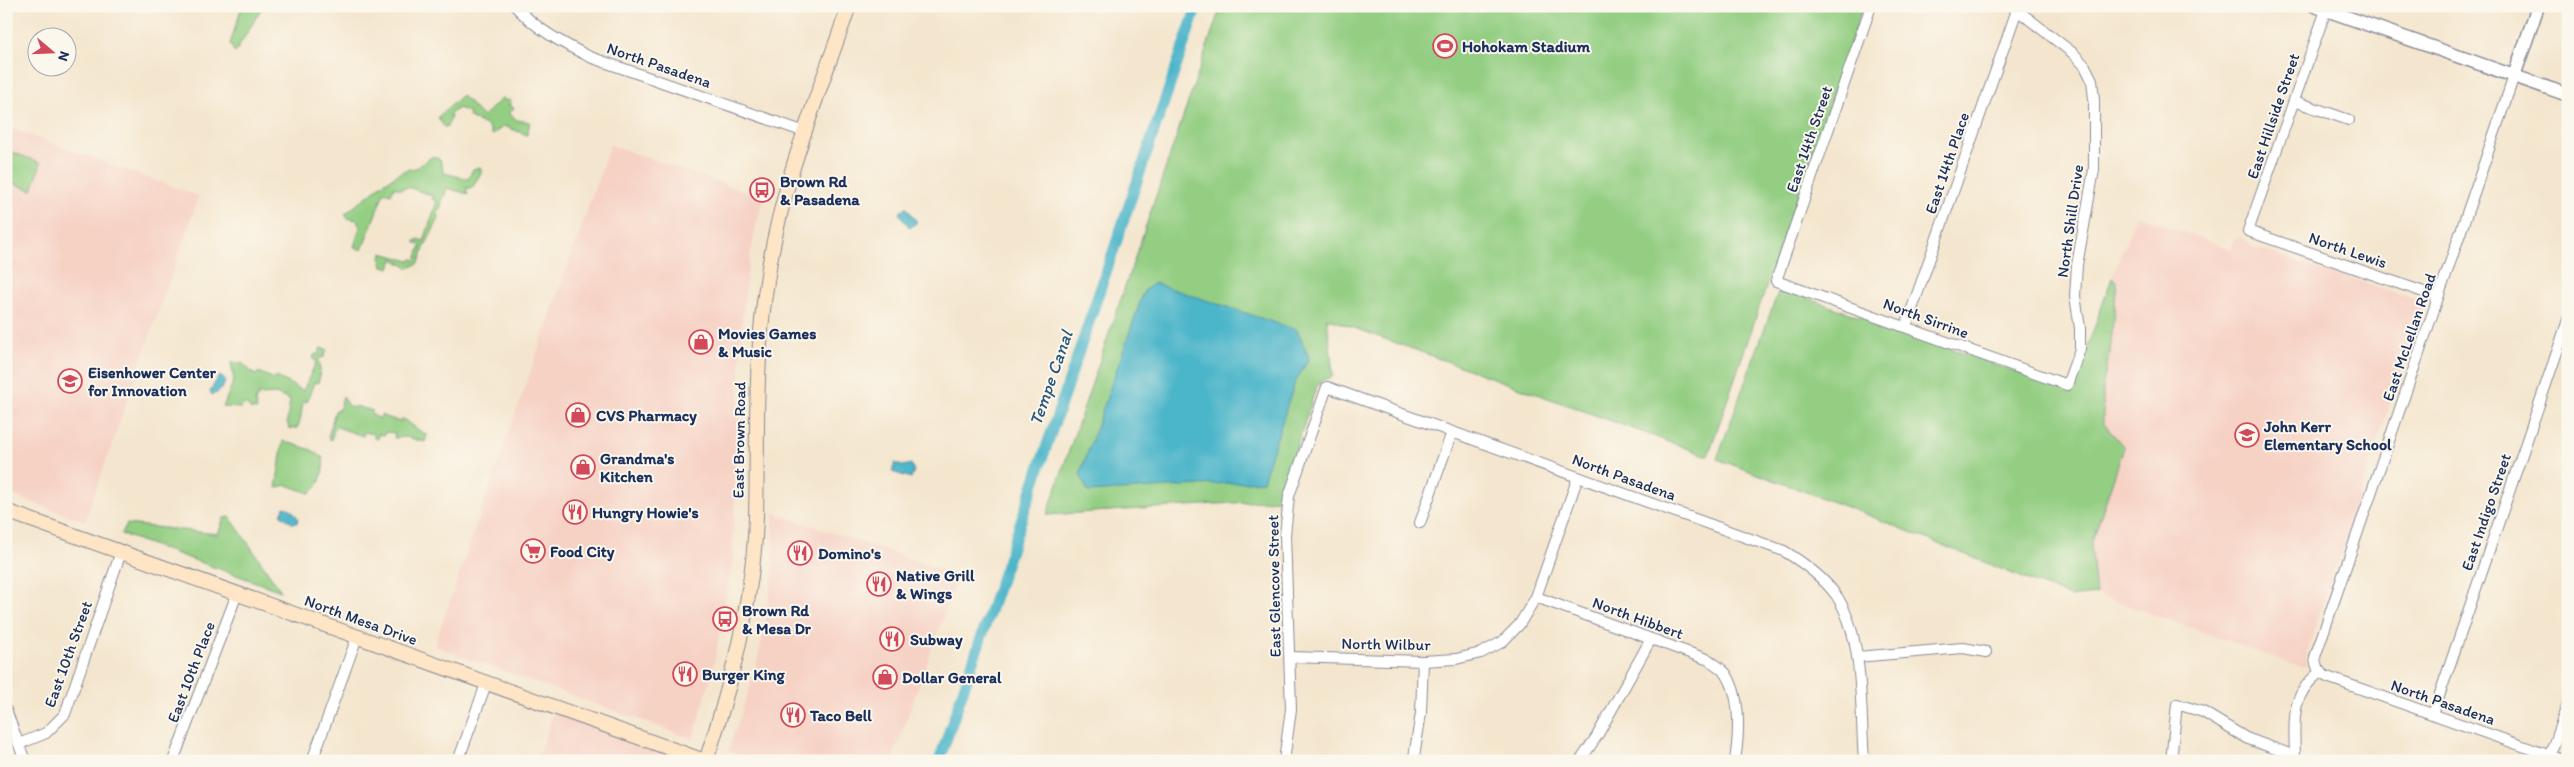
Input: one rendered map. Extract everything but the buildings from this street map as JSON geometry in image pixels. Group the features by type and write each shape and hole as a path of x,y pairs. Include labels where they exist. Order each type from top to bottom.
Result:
{"main road":[{"name":"East Brown Road","path":"705,761 726,703 746,610 752,567 758,375 763,307 775,232 805,132 849,6"},
{"name":"North Mesa Drive","path":"6,511 705,761"}],"street":[{"name":"North Pasadena","path":"515,6 525,17 558,41 590,57 805,132"},
{"name":"East 14th Street","path":"1776,281 1872,6"},
{"path":"2514,76 2538,6"},
{"name":"East 14th Place","path":"1906,326 2014,8"},
{"name":"North Shill Drive","path":"2014,8 2074,54 2085,66 2092,80 2094,99 2094,170 2077,265 2075,296 2080,328 2080,349 2067,384"},
{"path":"2320,8 2568,95"},
{"name":"East Hillside Street","path":"2248,231 2294,101 2320,8"},
{"name":"East McLellan Road","path":"2318,669 2315,657 2514,76"},
{"path":"2294,101 2349,120"},
{"name":"North Lewis","path":"2248,231 2438,298"},
{"name":"North Sirrine","path":"1776,281 2067,384"},
{"name":"East Indigo Street","path":"2433,714 2568,320"},
{"name":"North Pasadena","path":"1327,387 1784,551 1808,565 1837,597 1850,623 1857,657 1864,761"},
{"name":"East Glencove Street","path":"1284,761 1290,709 1285,535 1289,496 1327,387"},
{"path":"1420,523 1452,432"},
{"name":"North Wilbur","path":"1290,658 1424,661 1456,659 1480,653 1502,642 1519,625 1536,597 1578,477"},
{"name":"East 10th Street","path":"19,744 46,733 65,714 121,552"},
{"name":"East 10th Place","path":"173,761 237,594"},
{"name":"North Hibbert","path":"1536,597 1709,660 1726,674 1735,694 1738,744 1735,761"},
{"path":"312,761 357,636"},
{"path":"1580,761 1597,736 1651,639"},
{"path":"1857,657 1963,648 1986,652"},
{"path":"1416,761 1414,757 1421,713 1424,661"},
{"name":"North Pasadena","path":"2318,669 2549,758 2565,761"},
{"path":"2171,761 2177,704 2203,712 2246,738 2295,758 2298,699 2306,683 2318,669"},
{"path":"458,761 486,684"},
{"path":"2549,758 2568,703"},
{"path":"6,710 25,761"}],"shaded area":[{"name":"Eisenhower Center for Innovation","path":"6,127 199,196 85,521 6,493"},
{"path":"610,145 764,198 756,226 747,274 742,323 732,565 713,670 693,739 434,646"},
{"name":"John Kerr Elementary School","path":"2136,215 2231,249 2234,239 2241,237 2254,248 2417,299 2423,306 2306,655 2306,666 2300,667 2096,594 2091,545 2124,447 2103,423 2103,383 2110,352 2117,281 2112,278"},
{"path":"774,513 958,575 892,761 757,761 728,751 754,675 765,624 773,570"},
{"path":"555,708 705,761 537,761"}],"green space":[{"path":"242,6 263,6 235,53 230,44"},
{"path":"1221,6 1863,6 1708,456 1327,318 1333,376 1323,380 1316,388 1279,500 1047,515"},
{"path":"462,95 483,117 503,97 505,101 510,100 511,104 508,105 514,108 509,114 517,120 530,122 527,135 504,126 492,135 489,127 468,116 469,112 458,108 449,115 451,116 447,127 444,127 438,117"},
{"path":"6,150 41,163 32,190 6,181"},
{"path":"433,156 440,160 444,173 468,179 473,169 480,167 482,171 472,188 466,188 468,194 447,188 438,214 439,218 424,248 419,263 409,268 393,259 390,268 383,266 382,253 410,261 412,259 416,260 421,245 414,242 418,239 424,241 437,201 432,199 433,196 408,187 400,189 394,187 391,194 384,192 362,250 354,247 360,227 357,220 347,218 345,214 385,182 405,170 416,168"},
{"path":"2112,278 2117,281 2110,352 2103,383 2103,423 2124,447 2091,545 2096,594 2070,597 1863,513 1717,459 1778,292 1787,291 2061,388 2075,382"},
{"path":"321,348 327,350 324,357 318,359 320,376 318,383 314,382 307,402 304,401 297,428 289,429 287,421 290,400 276,394 259,395 255,400 257,410 250,409 244,404 241,408 223,407 234,380 231,362 243,364 255,375 259,372 274,379 277,377 303,391 316,362 313,359 315,354 318,355"},
{"path":"343,396 347,405 373,411 371,414 380,419 381,415 400,422 402,419 427,435 425,442 406,437 394,438 395,433 385,432 384,435 378,434 378,439 374,438 374,434 364,432 363,436 337,427 331,440 328,438 335,411 340,408"},
{"path":"283,441 312,450 323,458 321,478 313,491 309,493 287,485 276,488"},
{"path":"230,517 281,591 121,534 127,524 218,534 224,518"}],"water":[{"path":"906,207 917,222 910,228 899,213"},
{"path":"1154,283 1297,330 1309,358 1294,385 1263,481 1088,492 1080,474 1144,291"},
{"path":"219,376 225,379 224,385 217,393 212,395 210,392"},
{"path":"895,463 902,466 911,464 914,471 911,478 892,472"},
{"path":"284,507 291,509 298,518 297,523 292,523 281,515"}],"waterway":[{"name":"Tempe Canal","path":"939,761 1197,6"}],"place":[{"name":"Hohokam Stadium","path":"1445,46"},
{"name":"Brown Rd & Pasadena","path":"762,190"},
{"name":"Movies Games & Music","path":"701,342"},
{"name":"Eisenhower Center for Innovation","path":"70,381"},
{"name":"CVS Pharmacy","path":"578,415"},
{"name":"John Kerr Elementary School","path":"2247,435"},
{"name":"Grandma's Kitchen","path":"583,467"},
{"name":"Hungry Howie's","path":"575,512"},
{"name":"Food City","path":"533,551"},
{"name":"Domino's","path":"800,553"},
{"name":"Native Grill & Wings","path":"879,584"},
{"name":"Brown Rd & Mesa Dr","path":"725,619"},
{"name":"Subway","path":"892,639"},
{"name":"Burger King","path":"685,674"},
{"name":"Dollar General","path":"885,677"},
{"name":"Taco Bell","path":"793,715"}]}
